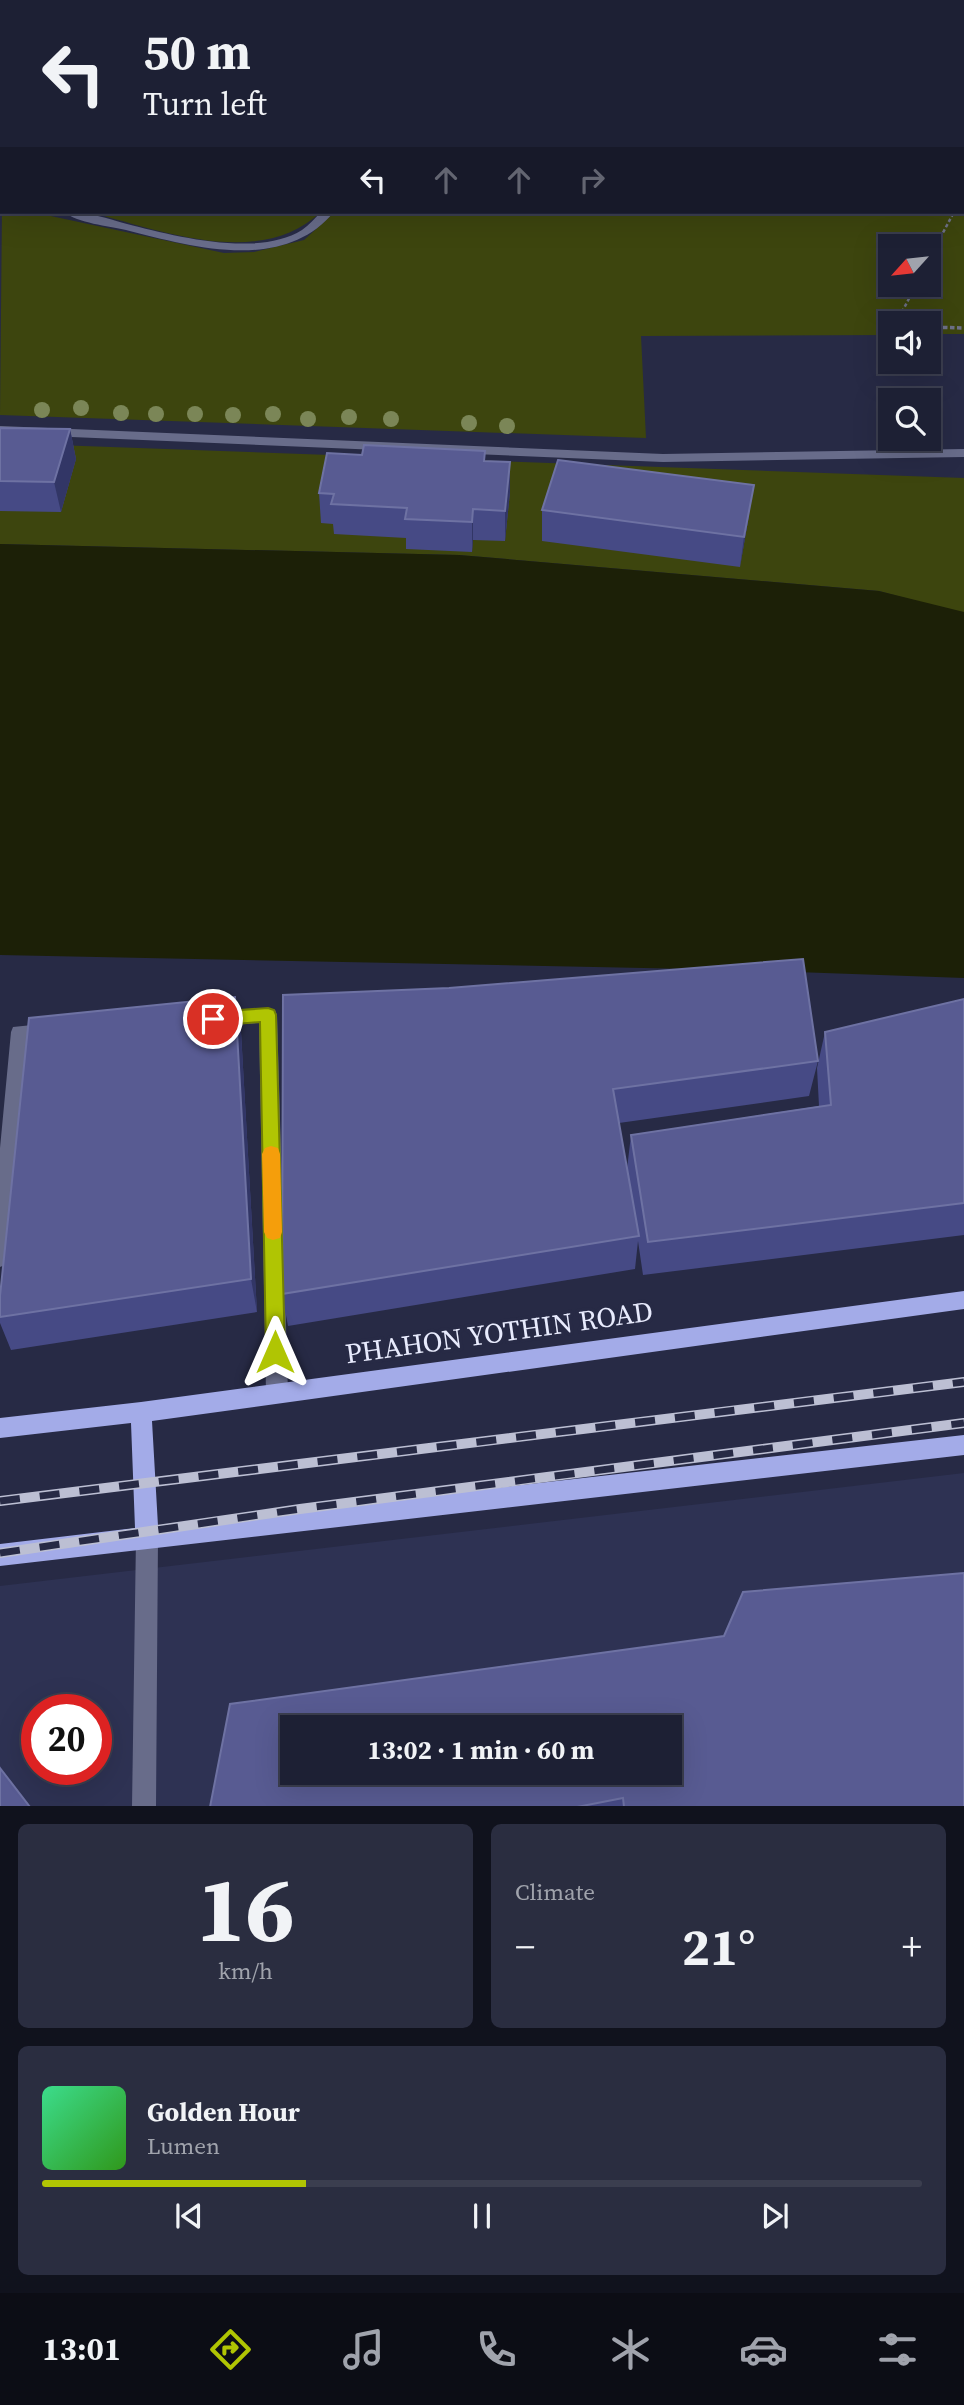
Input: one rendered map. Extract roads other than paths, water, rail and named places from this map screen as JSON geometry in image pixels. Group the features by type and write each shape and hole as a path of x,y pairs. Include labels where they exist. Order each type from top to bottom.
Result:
{"main road":[{"name":"PHAHON YOTHIN ROAD","path":"0,1428 141,1412 964,1300"},
{"path":"141,1412 147,1537"},
{"path":"0,1555 964,1445"}],"street":[{"path":"78,214 216,247 277,242 303,234 326,214"},
{"path":"0,430 663,458 964,453"},
{"path":"199,1020 268,1015 277,1393"},
{"path":"0,1258 20,1032 75,1028"},
{"path":"144,1806 147,1537"}],"railway":[{"path":"0,1501 964,1382"},
{"path":"0,1553 300,1509 964,1423"}]}
